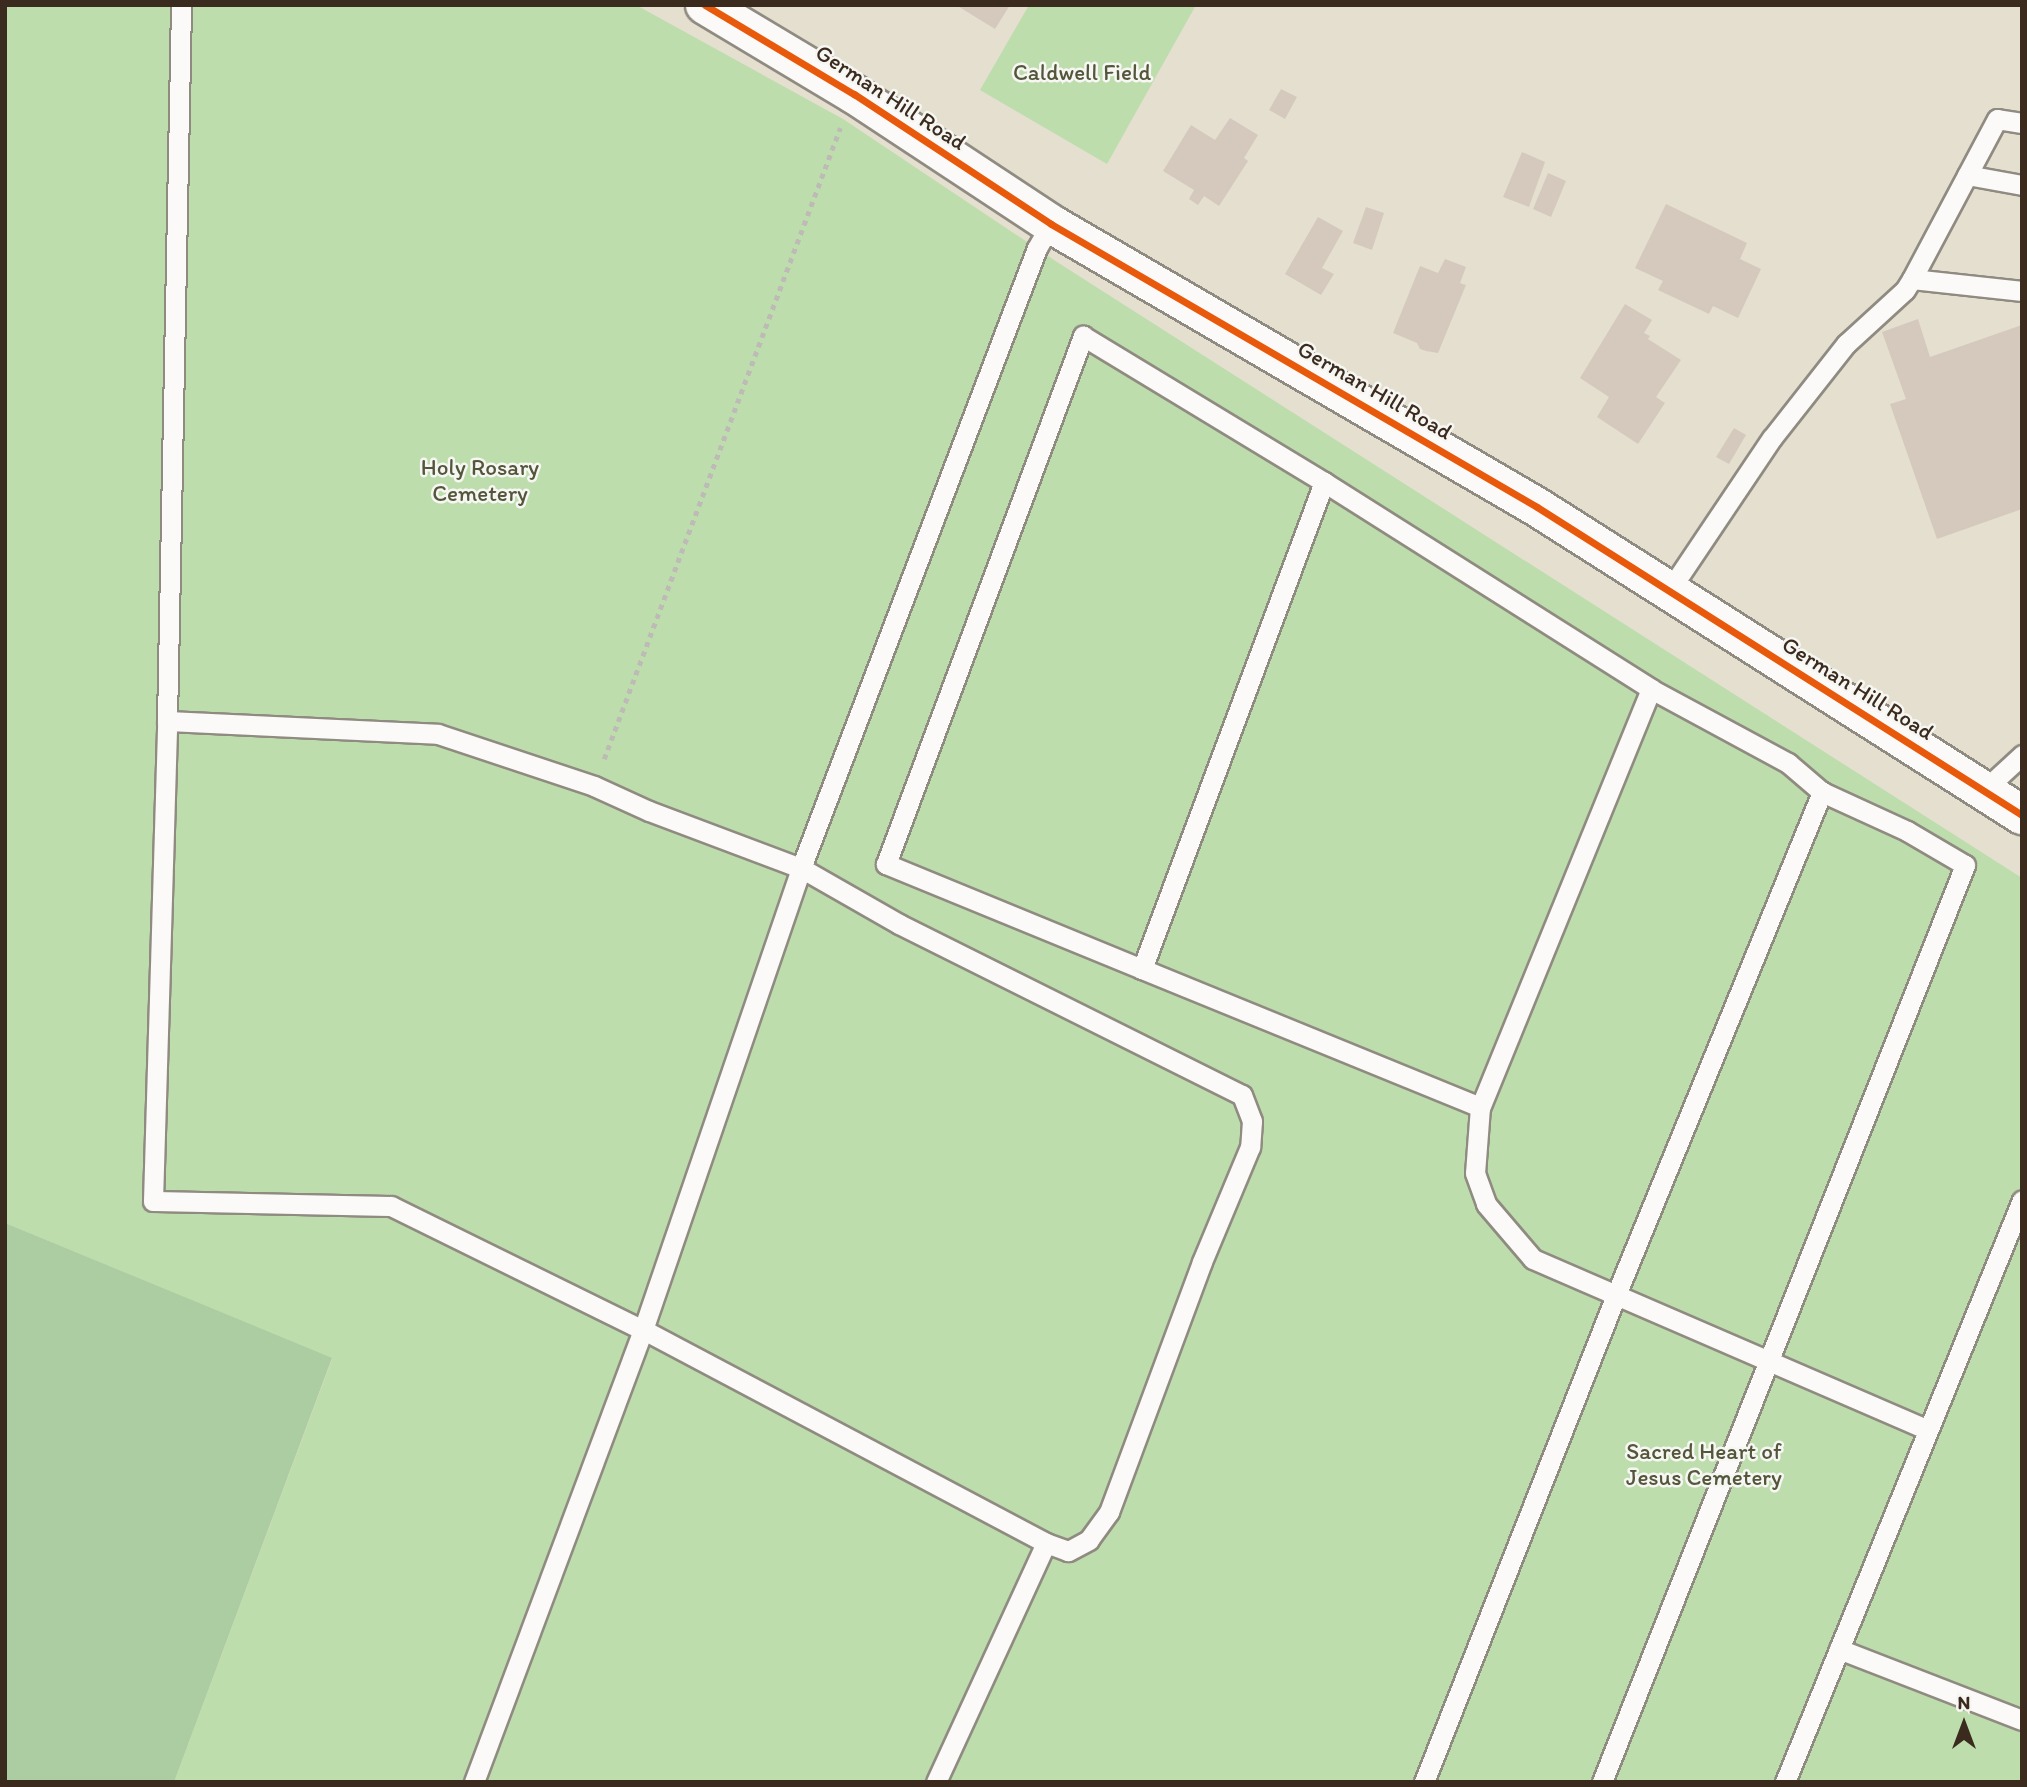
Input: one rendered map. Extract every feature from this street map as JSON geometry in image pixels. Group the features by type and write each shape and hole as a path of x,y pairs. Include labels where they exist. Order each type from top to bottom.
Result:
{"street":[{"name":"German Hill Road","path":"705,5 854,94 1051,224 1537,507 2022,814"}],"lane":[{"path":"167,721 438,734 594,786 649,811 801,868 899,924 1242,1096 1252,1121 1250,1147 1202,1262 1109,1512 1089,1539 1068,1551 1046,1543 643,1330 391,1206 153,1200 167,721 181,5"},
{"path":"1670,591 1772,438 1846,344 1905,290 1997,119 2022,123"},
{"path":"1967,175 2022,185"},
{"path":"474,1782 643,1330 801,868 1032,260 1051,224"},
{"path":"1912,279 2022,290"},
{"path":"1480,1107 886,864 1083,336 1324,482 1651,689 1788,763 1822,792 1907,831 1965,865 1602,1782"},
{"path":"1142,969 1324,482"},
{"path":"1651,689 1480,1107 1475,1174 1486,1204 1533,1259 1928,1430"},
{"path":"1984,790 2022,755"},
{"path":"1424,1782 1616,1295 1822,792"},
{"path":"1785,1782 2022,1200"},
{"path":"936,1782 1046,1543"},
{"path":"1839,1649 2022,1720"}],"path":[{"path":"594,786 854,94"}],"green space":[{"name":"Holy Rosary Cemetery","path":"5,5 636,5 843,119 1057,262 2022,878 2022,1782 174,1782 332,1359 5,1223"},
{"name":"Caldwell Field","path":"1029,5 1196,5 1107,164 980,90"},
{"path":"5,1223 332,1358 174,1782 5,1782"}],"building":[{"path":"956,5 1010,5 995,29"},
{"path":"1281,89 1297,97 1285,119 1269,110"},
{"path":"1230,118 1258,135 1244,158 1248,161 1219,206 1204,196 1198,205 1189,199 1194,190 1163,171 1191,125 1215,140"},
{"path":"1522,152 1545,162 1529,207 1503,197"},
{"path":"1548,173 1566,181 1551,217 1533,209"},
{"path":"1666,204 1747,243 1740,259 1761,269 1738,318 1713,306 1709,314 1658,290 1663,281 1635,268"},
{"path":"1366,207 1384,213 1372,250 1353,243"},
{"path":"1318,217 1343,231 1322,268 1334,274 1321,295 1285,274"},
{"path":"1445,259 1466,267 1460,283 1466,285 1438,353 1420,349 1417,343 1393,333 1420,266 1438,273"},
{"path":"1625,304 1652,320 1644,333 1650,336 1648,339 1681,360 1656,397 1665,403 1638,444 1597,417 1609,397 1580,378"},
{"path":"1918,319 1930,357 2022,325 2022,509 1937,539 1890,404 1906,399 1882,332"},
{"path":"1734,428 1746,435 1729,464 1716,457"}],"cycle path":[{"path":"705,5 854,94 1051,224 1537,507 2022,815"}],"park label":[{"name":"Sacred Heart of Jesus Cemetery","path":"1704,1464"}]}
